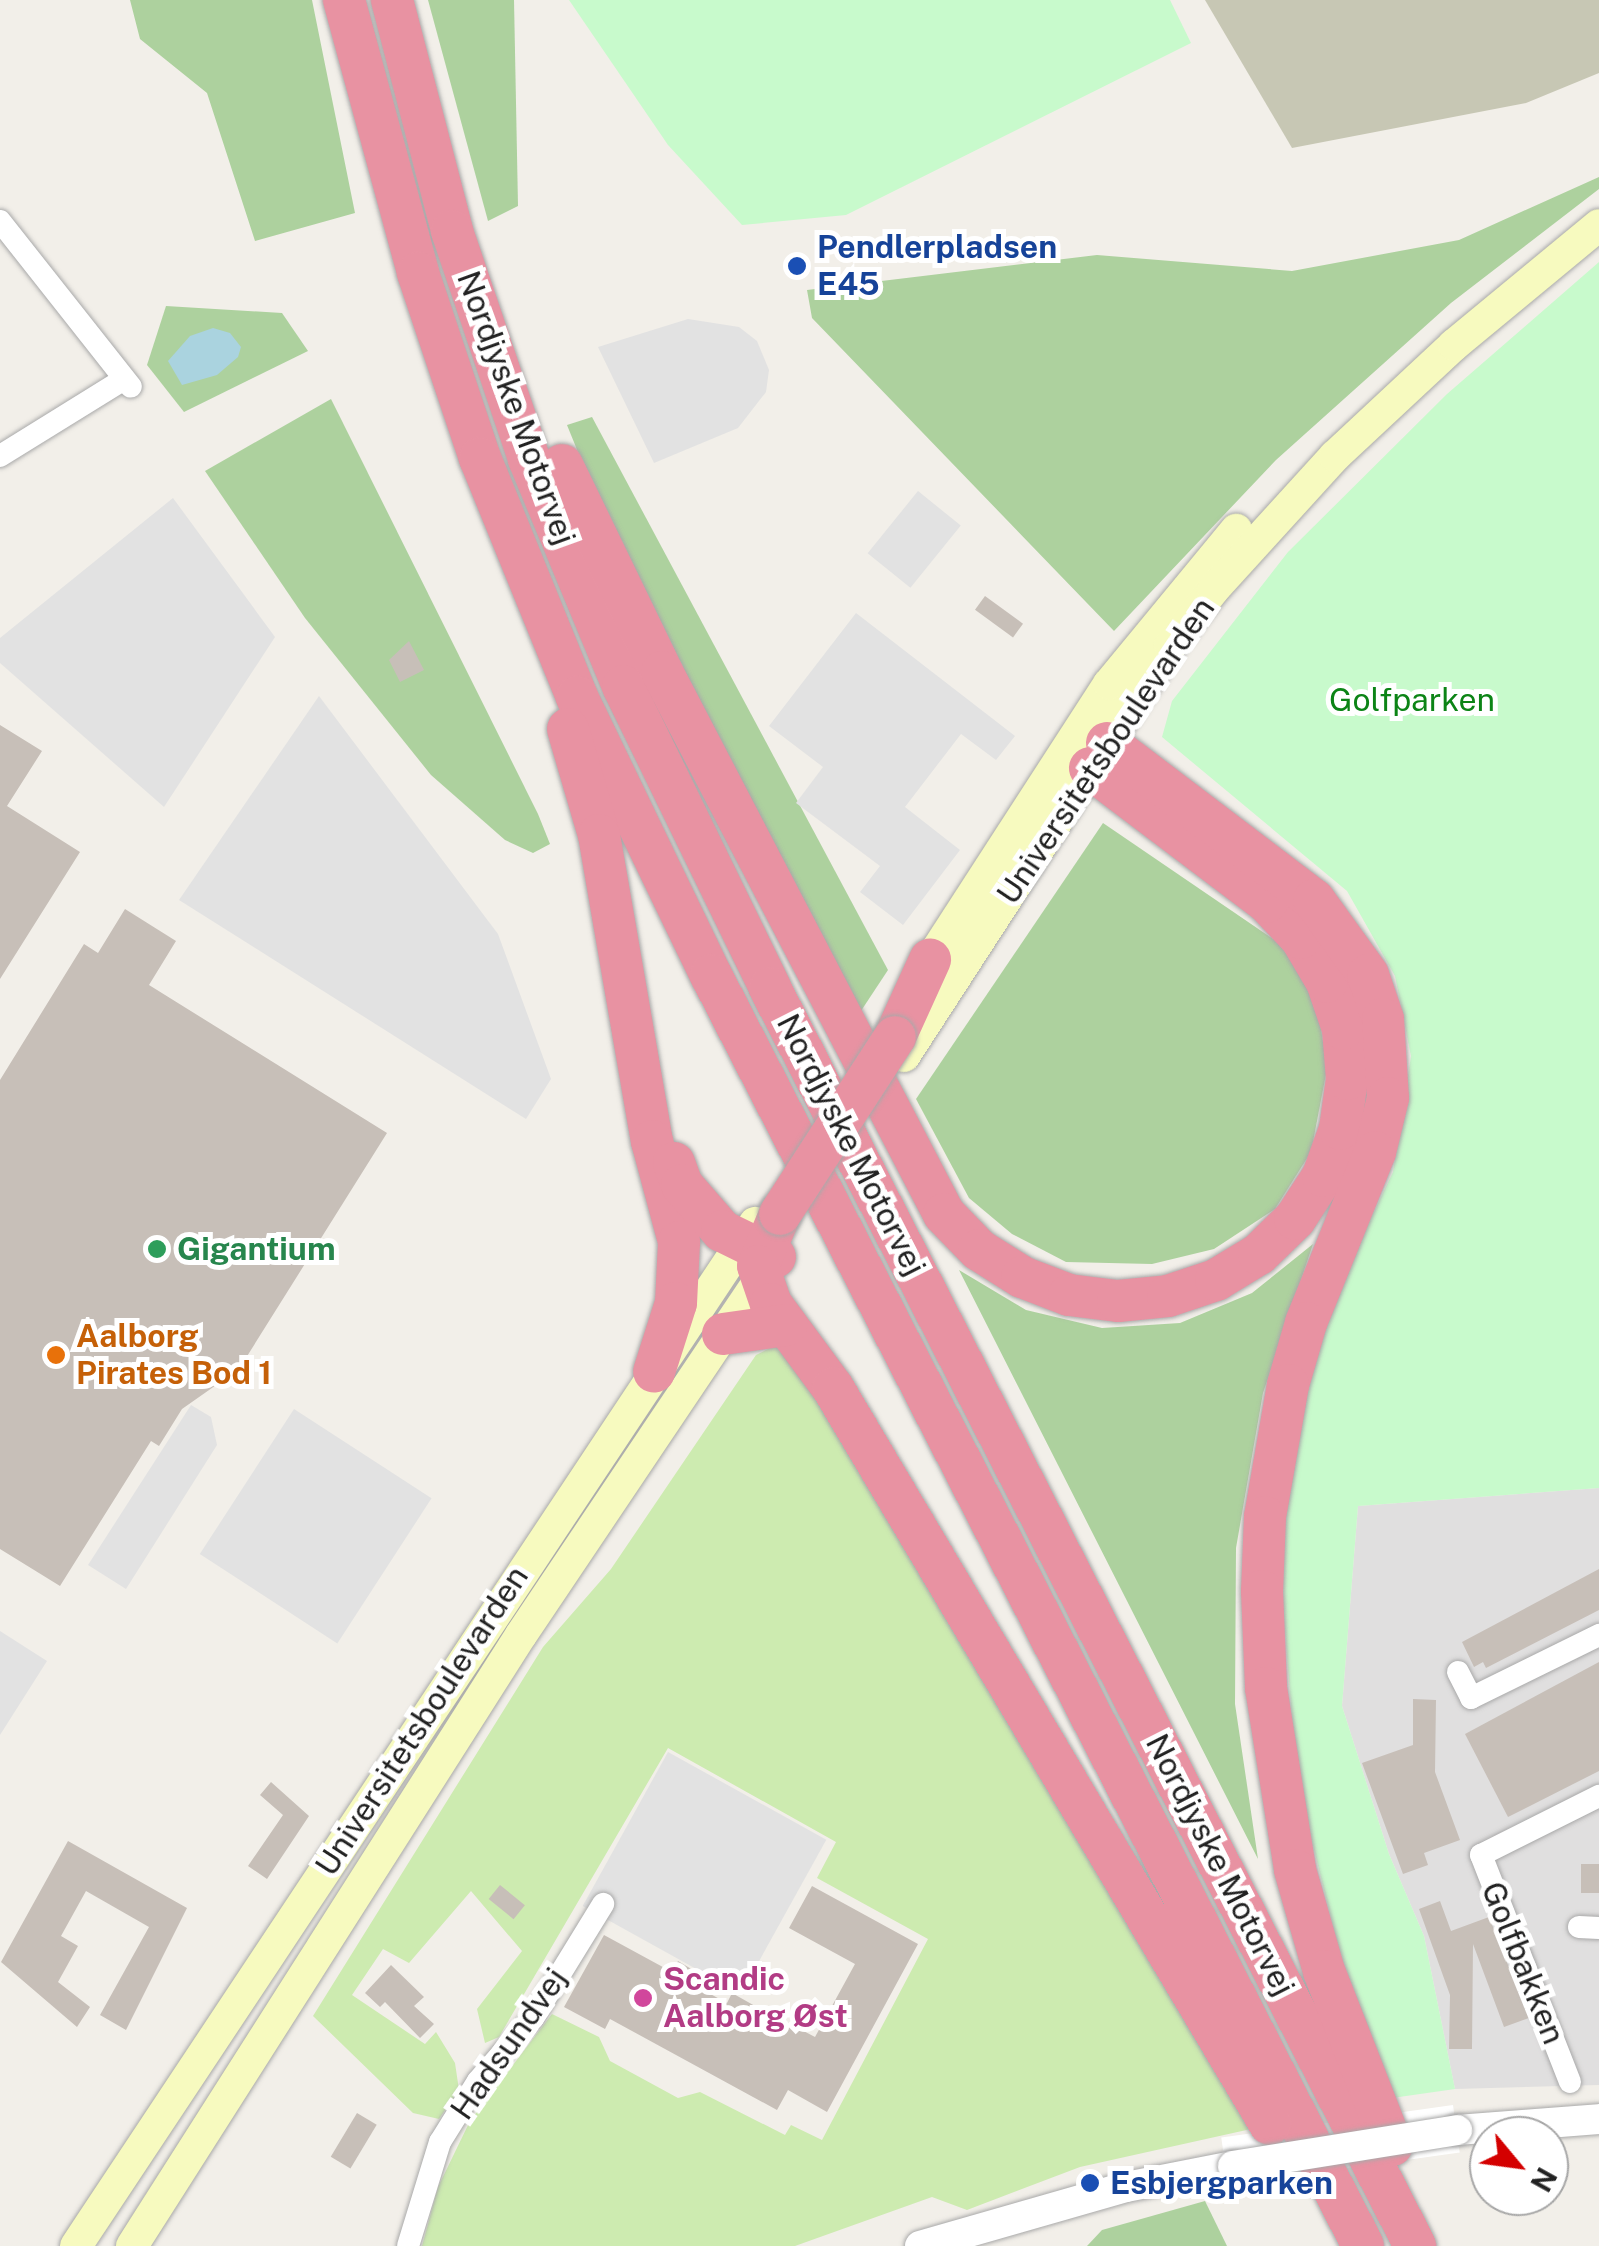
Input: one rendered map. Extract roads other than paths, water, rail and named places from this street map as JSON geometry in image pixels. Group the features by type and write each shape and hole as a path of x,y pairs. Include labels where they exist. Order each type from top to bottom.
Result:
{"highway":[{"name":"Nordjyske Motorvej","path":"344,0 418,272 480,458 577,697 654,860 1363,2246"},
{"name":"Nordjyske Motorvej","path":"392,0 452,231 529,459 622,686 770,988 1415,2246"},
{"path":"411,0 471,229 520,372 662,672 918,1171 956,1226 1022,1277 1068,1294 1118,1301 1168,1296 1216,1280 1259,1254 1314,1190 1340,1129 1347,1079 1342,1029 1327,982 1302,938 1267,902 1099,756"},
{"path":"480,458 599,835 649,1097 652,1141 681,1256 676,1303 654,1372"},
{"path":"1099,756 1314,900 1368,976 1383,1019 1388,1098 1375,1152 1306,1322 1273,1450 1264,1536 1266,1688 1292,1851 1324,1970 1436,2246"},
{"path":"930,960 896,1038 769,1240 786,1325 833,1388 1096,1826 1339,2246"},
{"path":"649,1097 682,1185 769,1240"},
{"path":"723,1334 786,1325"}],"main road":[{"name":"Universitetsboulevarden","path":"930,960 1109,684 1196,574 1324,442 1599,210"},
{"name":"Universitetsboulevarden","path":"896,1038 1099,756 1170,646 1300,494 1454,344 1599,226"},
{"name":"Universitetsboulevarden","path":"132,2246 521,1635 723,1334 769,1240"},
{"name":"Universitetsboulevarden","path":"76,2246 654,1372 769,1240"}],"street":[{"path":"0,221 128,383 0,456"},
{"path":"1458,1672 1471,1698 1599,1635"},
{"name":"Golfbakken","path":"1570,2082 1481,1856 1599,1796"},
{"name":"Hadsundvej","path":"408,2246 440,2142 478,2081 532,2018 603,1904"},
{"path":"920,2246 1126,2187 1232,2166 1457,2130 1599,2119"}],"water":[{"path":"213,328 230,333 241,347 238,357 217,375 182,385 168,361 190,336"}],"place":[{"name":"Pendlerpladsen E45","path":"797,266"},
{"name":"Gigantium","path":"157,1249"},
{"name":"Aalborg Pirates Bod 1","path":"56,1355"},
{"name":"Scandic Aalborg Øst","path":"643,1998"},
{"name":"Esbjergparken","path":"1090,2183"}],"park label":[{"name":"Golfparken","path":"1412,700"}]}
